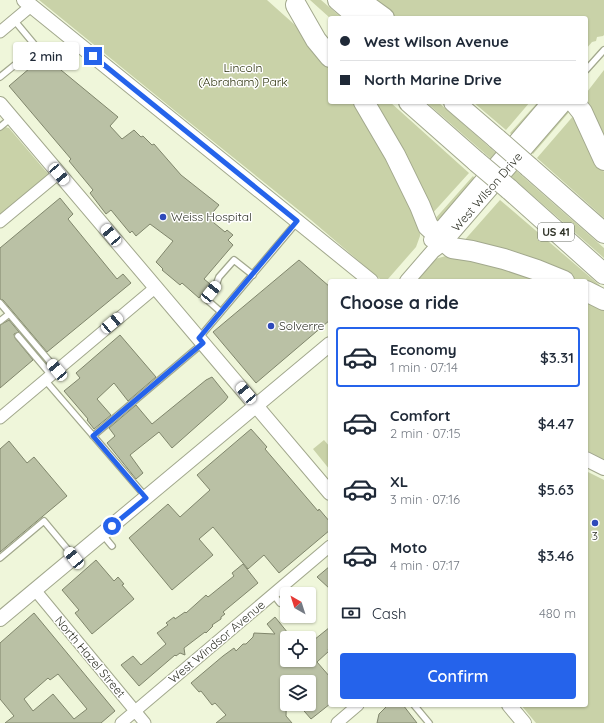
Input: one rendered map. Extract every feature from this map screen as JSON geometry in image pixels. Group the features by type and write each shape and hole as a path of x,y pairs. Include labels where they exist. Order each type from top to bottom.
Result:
{"highway":[{"path":"338,0 357,16"},
{"path":"359,0 381,16"},
{"path":"294,2 328,32"},
{"path":"294,2 316,40 328,55"},
{"path":"365,104 395,155 428,226 452,248 472,251 504,259 559,279"},
{"name":"US 41","path":"411,104 604,274"},
{"name":"US 41","path":"456,104 604,233"},
{"path":"576,104 582,112 604,160"},
{"path":"588,292 604,300"}],"street":[{"path":"0,32 14,20 27,3 369,279"},
{"path":"0,104 328,491"},
{"name":"West Wilson Drive","path":"409,279 433,251 440,237 547,104"},
{"name":"West Wilson Drive","path":"398,279 427,245 440,237 564,104"},
{"path":"0,222 59,174"},
{"path":"0,418 156,287"},
{"path":"0,619 328,346"},
{"path":"588,460 604,468"},
{"name":"West Windsor Avenue","path":"121,723 276,598 328,548"},
{"name":"North Hazel Street","path":"35,590 92,653 146,723"},
{"path":"337,723 356,707"},
{"path":"511,707 524,723"}],"lane":[{"path":"0,77 32,51 34,44 14,20"},
{"path":"588,68 604,50"},
{"path":"0,128 11,118"},
{"path":"93,436 201,341 221,312 297,221"},
{"path":"221,312 205,298 234,260 253,275"},
{"path":"0,303 93,436 146,498"},
{"path":"0,321 9,314"},
{"path":"18,336 51,375"},
{"path":"0,558 44,521 74,558"},
{"path":"102,534 112,546"},
{"path":"416,707 429,723"}],"green space":[{"name":"Lincoln (Abraham) Park","path":"39,0 267,0 295,25 328,64 328,104 357,104 366,117 420,227 420,236 416,247 388,279 380,279 311,220"},
{"path":"310,0 321,0 340,16 328,16"},
{"path":"365,0 604,0 604,35 597,37 596,41 592,42 588,47 588,16 389,16"},
{"path":"604,70 604,149 587,104 588,104 588,91"},
{"path":"369,104 392,104 469,173 430,216"},
{"path":"428,104 440,104 604,248 604,258"},
{"path":"475,104 528,104 506,130"},
{"path":"536,104 540,104 513,136 510,133"},
{"path":"567,111 570,111 533,154 530,151"},
{"path":"575,114 604,172 604,218 537,158"},
{"path":"5,127 9,128 49,175 0,215 0,130"},
{"path":"473,176 475,179 439,220 434,220"},
{"path":"500,200 604,289 604,296 588,287 588,279 571,279 558,273 462,243"},
{"path":"453,254 542,279 418,279 435,259"},
{"path":"588,298 604,306 604,459 588,451"},
{"path":"324,440 328,445 328,468 313,449"},
{"path":"588,472 604,480 604,723 536,723 523,707 588,707"}],"building":[{"name":"Weiss Hospital","path":"44,56 118,117 110,126 122,139 134,130 141,137 143,136 152,145 154,144 181,175 219,205 208,218 225,232 227,230 233,235 228,240 233,245 204,279 210,284 199,298 182,283 180,285 162,270 163,269 156,262 173,241 150,224 136,236 132,231 130,233 111,210 106,214 90,193 93,190 69,161 71,159 9,86"},
{"path":"60,198 73,214 68,219 117,279 123,274 131,283 47,352 3,300 0,299 0,248"},
{"name":"Solverre","path":"299,260 328,285 328,322 256,383 213,332"},
{"path":"9,320 19,332 14,334 15,338 33,360 0,388 0,325"},
{"path":"120,335 156,377 128,401 114,383 97,399 111,415 94,429 87,420 88,419 64,391 80,378 76,373"},
{"path":"212,377 228,397 172,448 159,432 130,455 143,473 136,479 107,443 115,436 109,428 136,405 152,424 206,380"},
{"path":"251,429 267,447 265,449 318,511 319,509 328,520 328,532 279,573 264,555 248,569 213,527 199,539 213,555 172,590 129,538 168,504 180,517 210,490 197,475"},
{"path":"9,441 27,463 34,457 67,496 0,552 0,449"},
{"path":"96,560 114,581 118,577 124,584 122,585 134,599 92,634 75,613 79,610 62,590"},
{"path":"243,564 258,583 223,612 225,614 221,617 221,619 212,625 213,626 206,633 205,632 184,648 185,655 180,653 176,656 175,655 139,686 121,665 133,656 141,665 166,644 157,633 168,625 166,623 174,617 175,619 185,612 186,613 206,595 208,597 234,576 232,573"},
{"path":"328,568 328,587 317,577"},
{"path":"34,613 115,711 101,723 5,723 14,716 0,699 0,643","holes":["58,674 87,709 74,719 53,694 33,711 24,699 48,678 50,680"]},
{"path":"275,617 286,631 280,631 280,667 316,667 316,638 328,629 328,652 317,662 328,675 328,706 311,719 304,711 316,711 316,675 280,675 280,711 286,711 286,716 292,723 216,723 226,715 215,703 212,705 201,691 199,692 191,683 234,648 236,651 243,644 246,644 253,637 254,633 275,634 267,624"},
{"path":"386,707 405,707 417,723 377,723 379,714"}],"place":[{"name":"Weiss Hospital","path":"163,217"},
{"name":"Solverre","path":"271,326"},
{"name":"3","path":"595,523"}],"route":[{"path":"93,56 297,221 199,338 203,343 93,436 146,498 112,526"}]}
